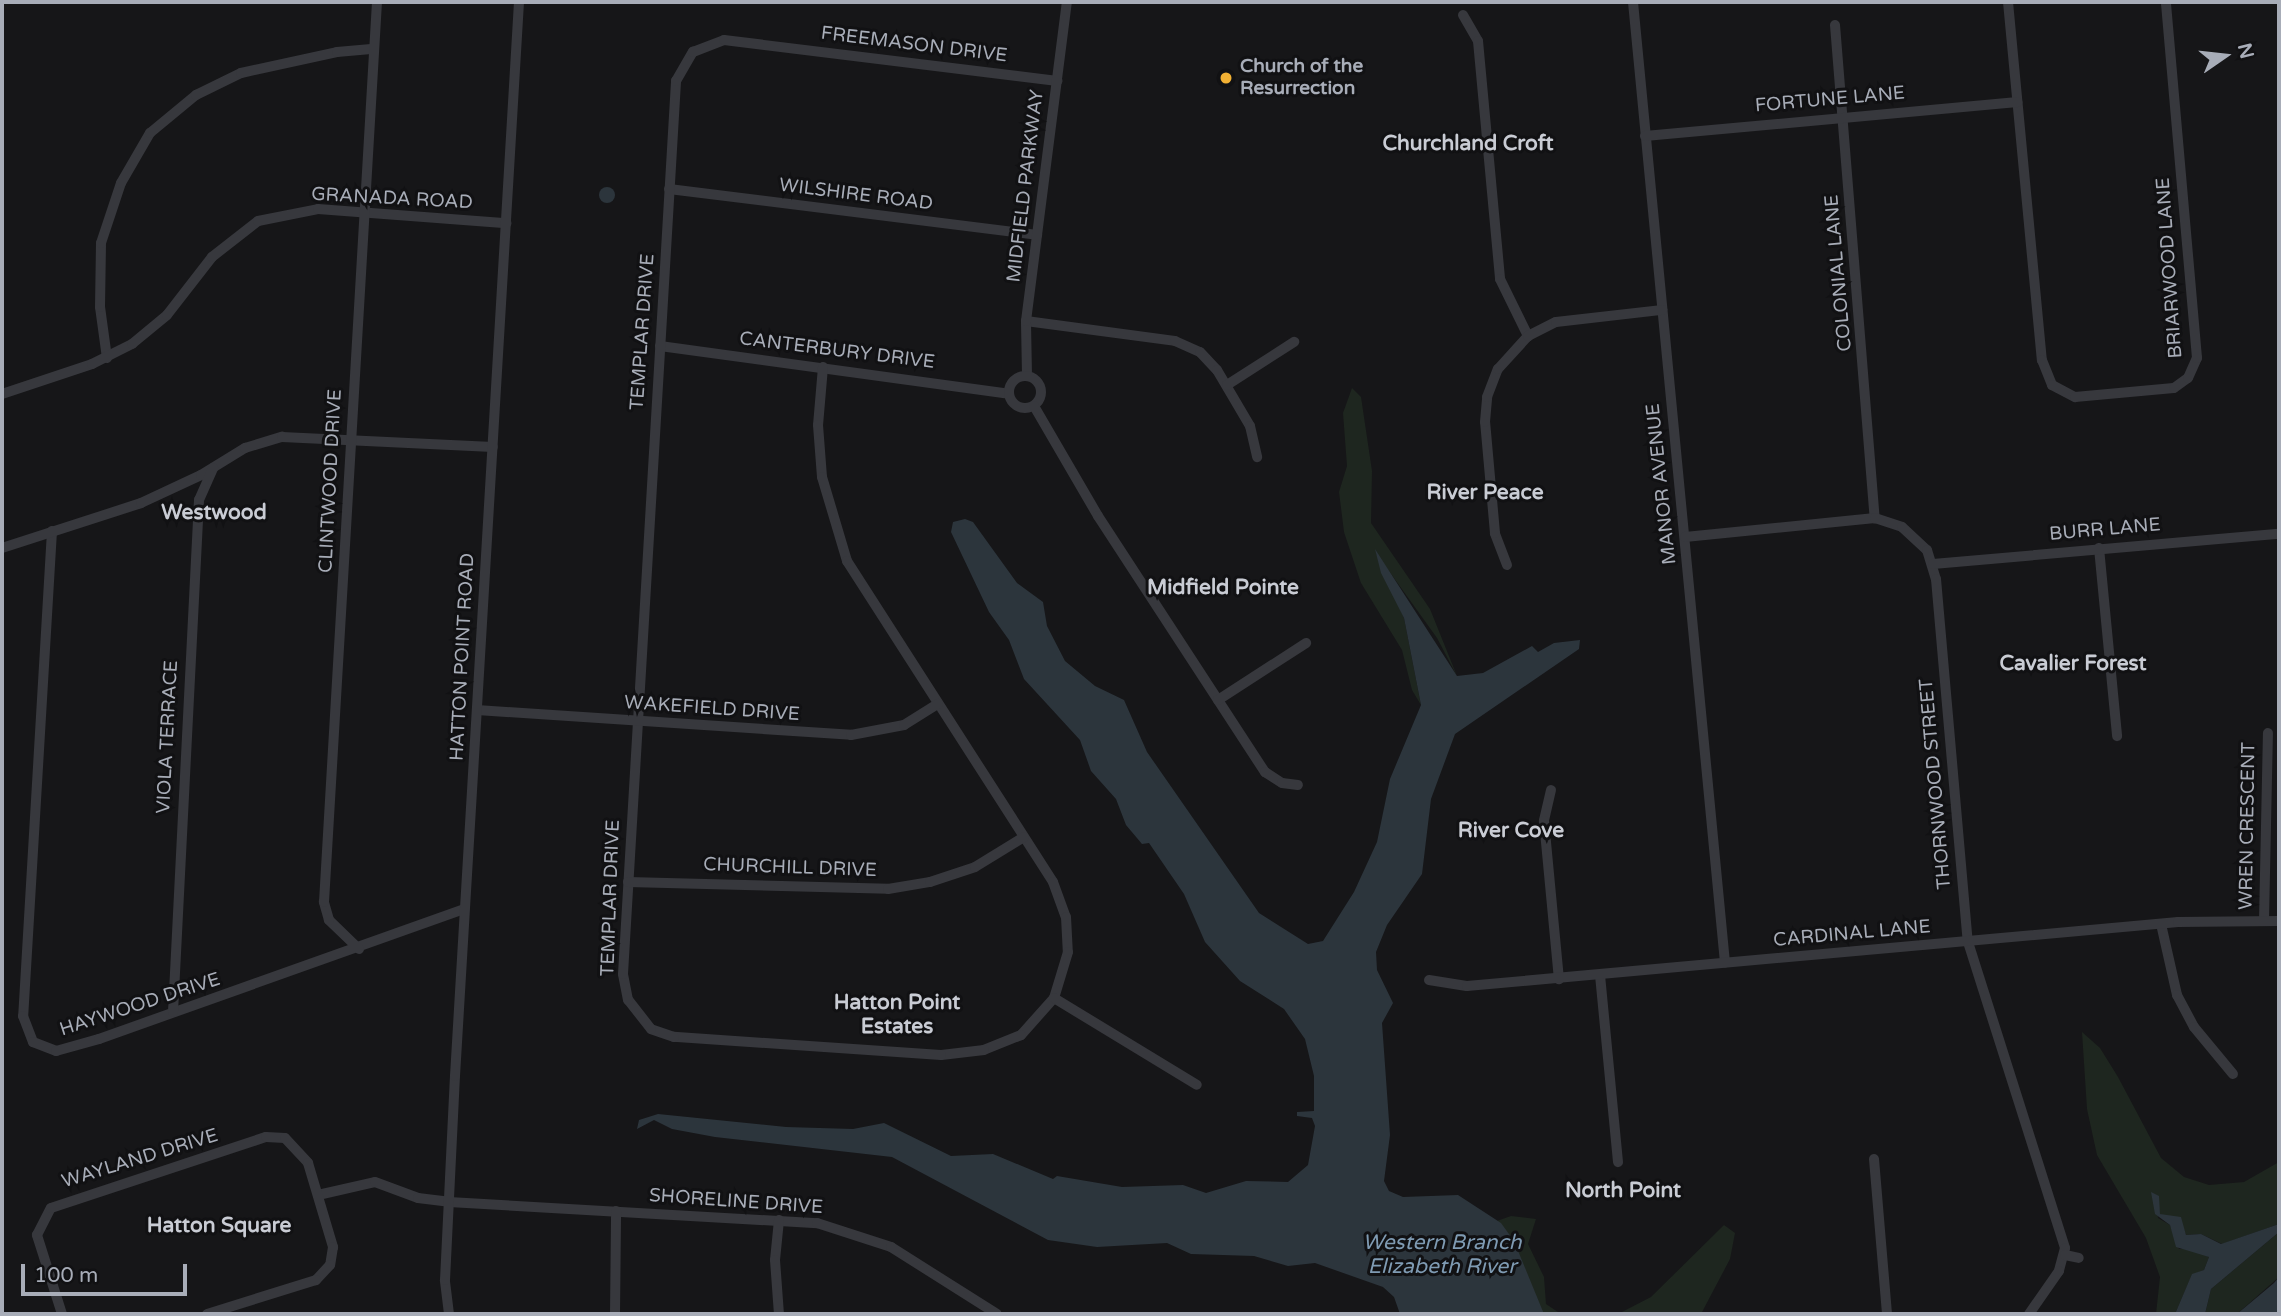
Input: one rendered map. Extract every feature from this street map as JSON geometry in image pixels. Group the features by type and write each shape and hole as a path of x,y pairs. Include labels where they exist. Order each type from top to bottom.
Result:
{"street":[{"name":"CLINTWOOD DRIVE","path":"359,949 329,920 324,902 377,2"},
{"name":"HATTON POINT ROAD","path":"449,1314 445,1280 449,1202 519,2"},
{"name":"MIDFIELD PARKWAY","path":"1027,375 1026,321 1068,2"},
{"name":"MANOR AVENUE","path":"1633,2 1725,963"},
{"name":"BRIARWOOD LANE","path":"2008,2 2035,305 2048,379 2059,391 2075,397 2158,393 2181,385 2196,358 2166,2"},
{"path":"1463,15 1478,41 1500,279 1528,336"},
{"name":"COLONIAL LANE","path":"1835,25 1875,518"},
{"name":"TEMPLAR DRIVE","path":"766,45 713,42 685,60 676,81 623,974 634,1011 662,1034 965,1054 1021,1035 1054,998 1068,952 1066,917 1053,882 852,572 836,534 819,448 823,367"},
{"name":"FREEMASON DRIVE","path":"766,45 1057,81"},
{"path":"107,358 100,307 101,243 121,183 150,133 197,95 241,73 337,52 374,49"},
{"name":"FORTUNE LANE","path":"1646,136 2017,102"},
{"name":"WILSHIRE ROAD","path":"669,188 1037,236"},
{"name":"GRANADA ROAD","path":"2,394 107,358 150,330 212,257 251,224 298,211 506,223"},
{"path":"1507,565 1496,533 1485,410 1498,369 1528,336 1556,322 1662,310"},
{"path":"1026,321 1175,341 1200,352 1227,386 1250,426 1257,457"},
{"path":"1227,386 1294,342"},
{"name":"CANTERBURY DRIVE","path":"660,346 1009,394"},
{"path":"1027,375 1041,388 1034,406 1014,404 1009,394 1010,385 1027,375"},
{"path":"1034,406 1098,516 1265,772 1282,783 1297,785"},
{"path":"2,548 141,503 213,468 245,447 272,439 351,438 493,447"},
{"name":"VIOLA TERRACE","path":"173,1012 200,500 213,468"},
{"name":"THORNWOOD STREET","path":"1685,537 1875,518 1914,535 1933,564 1968,943 2062,1236 2065,1255"},
{"name":"HAYWOOD DRIVE","path":"52,531 25,1027 33,1042 56,1051 359,949 465,909"},
{"name":"BURR LANE","path":"1933,564 2279,534"},
{"path":"2099,548 2117,736"},
{"path":"1218,700 1306,643"},
{"name":"WAKEFIELD DRIVE","path":"477,710 869,734 904,725 938,704"},
{"name":"WREN CRESCENT","path":"2264,921 2268,733"},
{"path":"1551,790 1544,821 1559,979"},
{"name":"CHURCHILL DRIVE","path":"628,882 832,890 904,887 975,867 1024,837"},
{"name":"CARDINAL LANE","path":"1429,980 1467,986 2161,924 2279,921"},
{"path":"2161,924 2177,995 2194,1027 2232,1074"},
{"path":"1600,975 1618,1162"},
{"path":"1054,998 1197,1084"},
{"name":"WAYLAND DRIVE","path":"62,1314 37,1236 44,1216 59,1202 276,1136 302,1152 318,1195 333,1247 323,1275 207,1314"},
{"path":"1874,1159 1887,1314"},
{"path":"318,1195 375,1182 418,1198 449,1202"},
{"name":"SHORELINE DRIVE","path":"449,1202 817,1223 864,1235 891,1247 997,1314"},
{"path":"615,1314 616,1212"},
{"path":"779,1220 775,1273 779,1314"},
{"path":"2029,1314 2065,1255 2079,1258"},
{"path":"970,1314 977,1302"}],"shaded area":[{"path":"1352,388 1361,397 1372,471 1371,523 1430,609 1457,676 1437,638 1376,553 1404,618 1421,705 1412,690 1402,650 1361,583 1344,532 1339,492 1347,466 1343,413"},
{"path":"2082,1032 2100,1048 2161,1158 2184,1177 2209,1185 2244,1182 2279,1162 2279,1224 2222,1244 2201,1234 2186,1235 2182,1225 2160,1214 2156,1198 2158,1218 2170,1225 2179,1249 2195,1249 2209,1257 2204,1270 2192,1275 2175,1314 2156,1314 2160,1277 2146,1238 2097,1155 2087,1109"},
{"path":"1511,1216 1536,1219 1528,1244 1544,1277 1546,1304 1561,1314 1541,1312 1494,1222"},
{"path":"1724,1225 1735,1233 1730,1259 1701,1314 1618,1314 1651,1297"},
{"path":"2279,1232 2279,1277 2237,1314 2205,1314 2211,1289"}],"water":[{"path":"607,187 615,195 607,203 599,195"},
{"name":"Western Branch Elizabeth River","path":"965,519 973,522 1017,583 1043,602 1047,626 1065,661 1095,686 1124,700 1147,752 1259,913 1308,944 1323,941 1354,892 1377,842 1390,779 1421,705 1404,618 1381,573 1375,549 1457,676 1483,673 1532,646 1538,652 1554,643 1580,640 1579,649 1455,734 1431,799 1422,874 1387,925 1376,952 1377,970 1393,1003 1382,1023 1390,1135 1384,1181 1389,1191 1403,1197 1458,1195 1501,1223 1514,1241 1544,1314 1400,1314 1394,1297 1383,1287 1315,1263 1288,1266 1254,1256 1191,1254 1167,1243 1097,1247 1048,1240 892,1157 715,1137 672,1129 654,1120 637,1129 639,1120 658,1114 786,1127 853,1129 884,1123 951,1156 993,1154 1053,1179 1057,1176 1122,1187 1183,1185 1206,1193 1246,1181 1288,1182 1308,1165 1315,1126 1312,1118 1297,1116 1297,1112 1314,1111 1314,1076 1305,1039 1284,1009 1240,981 1205,942 1184,894 1149,843 1142,844 1126,825 1116,799 1091,771 1080,740 1024,679 1009,640 989,612 951,532 953,522"},
{"path":"2151,1192 2159,1196 2160,1214 2181,1217 2186,1235 2201,1234 2221,1244 2279,1224 2279,1232 2211,1289 2205,1314 2175,1314 2192,1274 2204,1270 2209,1257 2176,1247 2170,1225 2155,1214"},
{"path":"2279,1277 2279,1314 2237,1314 2274,1283"}],"place":[{"name":"Church of the Resurrection","path":"1226,78"}],"district":[{"name":"Churchland Croft","path":"1468,144"},
{"name":"River Peace","path":"1485,493"},
{"name":"Westwood","path":"214,513"},
{"name":"Midfield Pointe","path":"1223,588"},
{"name":"Cavalier Forest","path":"2073,664"},
{"name":"River Cove","path":"1511,831"},
{"name":"Hatton Point Estates","path":"897,1015"},
{"name":"North Point","path":"1623,1191"},
{"name":"Hatton Square","path":"219,1226"}]}
